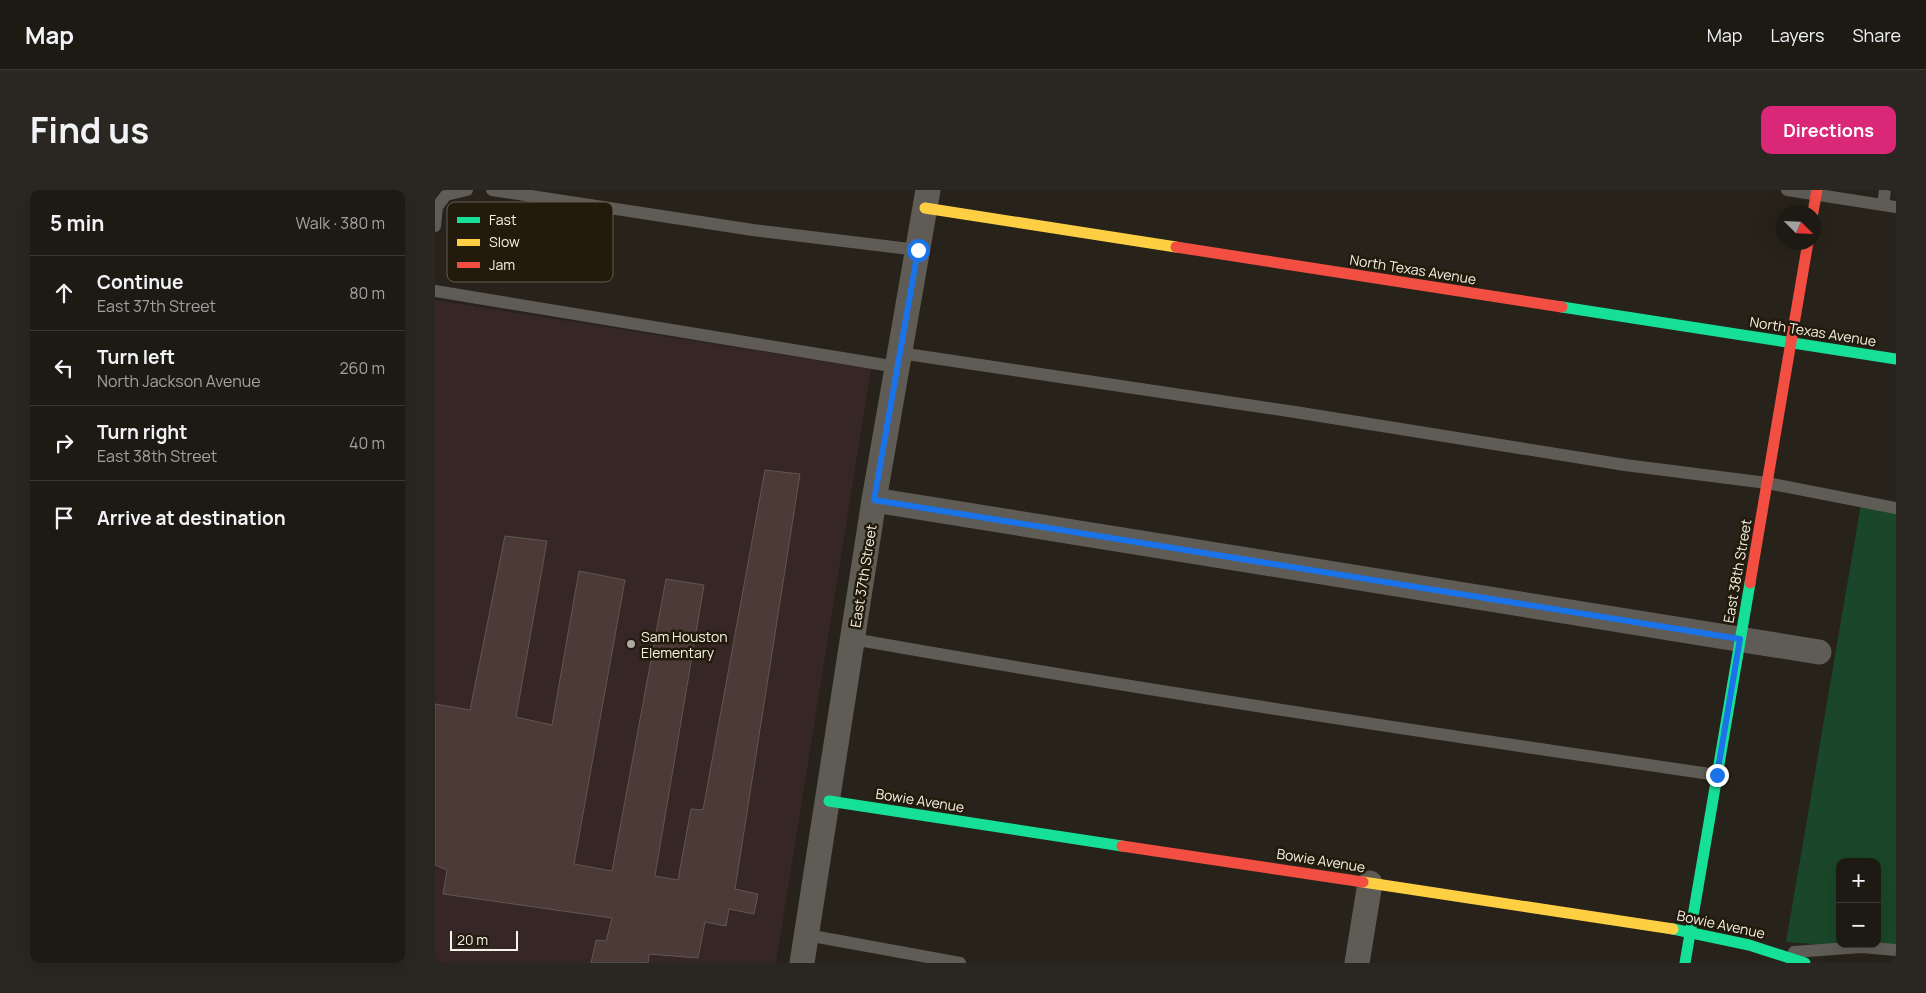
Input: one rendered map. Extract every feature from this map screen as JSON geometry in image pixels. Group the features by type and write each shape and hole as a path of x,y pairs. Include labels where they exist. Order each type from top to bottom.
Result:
{"street":[{"path":"1814,205 1816,192"},
{"name":"East 37th Street","path":"803,963 874,500 927,199"},
{"name":"North Texas Avenue","path":"927,199 1896,359"},
{"name":"East 38th Street","path":"1685,963 1807,250"},
{"path":"874,500 1819,652"},
{"name":"Bowie Avenue","path":"829,801 1691,932 1779,952 1805,963"},
{"path":"1357,963 1370,883"}],"lane":[{"path":"435,226 437,207 445,194 467,190"},
{"path":"492,190 570,202"},
{"path":"1787,190 1816,192 1896,207"},
{"path":"1883,205 1885,190"},
{"path":"613,209 753,230 918,250"},
{"path":"435,291 899,360 1305,413 1625,464 1767,483 1896,508"},
{"path":"853,639 1017,668 1407,730 1717,775"},
{"path":"807,935 960,963"},
{"path":"1779,952 1861,947 1896,950"}],"shaded area":[{"name":"Sam Houston Elementary","path":"435,300 871,369 776,963 435,963"}],"green space":[{"path":"1862,498 1896,504 1896,954 1856,948 1881,948 1881,858 1836,858 1836,946 1786,942"}],"building":[{"path":"765,470 800,474 735,889 758,894 754,914 729,909 726,926 705,922 698,958 649,954 648,963 591,963 596,940 606,941 612,918 443,894 447,870 435,865 435,704 470,710 505,536 547,541 516,717 552,725 579,571 625,580 574,864 612,871 666,579 704,585 655,876 678,880 691,809 703,810"}],"traffic: fast":[{"path":"1562,307 1896,359"},
{"path":"1685,963 1750,583"},
{"path":"829,801 1122,846"},
{"path":"1673,929 1749,945 1805,963"}],"traffic: slow":[{"path":"925,208 1176,247"},
{"path":"1363,882 1673,929"}],"traffic: jam":[{"path":"1814,205 1817,190"},
{"path":"1176,247 1562,307"},
{"path":"1750,583 1807,250"},
{"path":"1122,846 1363,882"}],"place":[{"name":"Sam Houston Elementary","path":"631,644"}],"route":[{"path":"918,250 874,500 1740,639 1717,775"}]}
